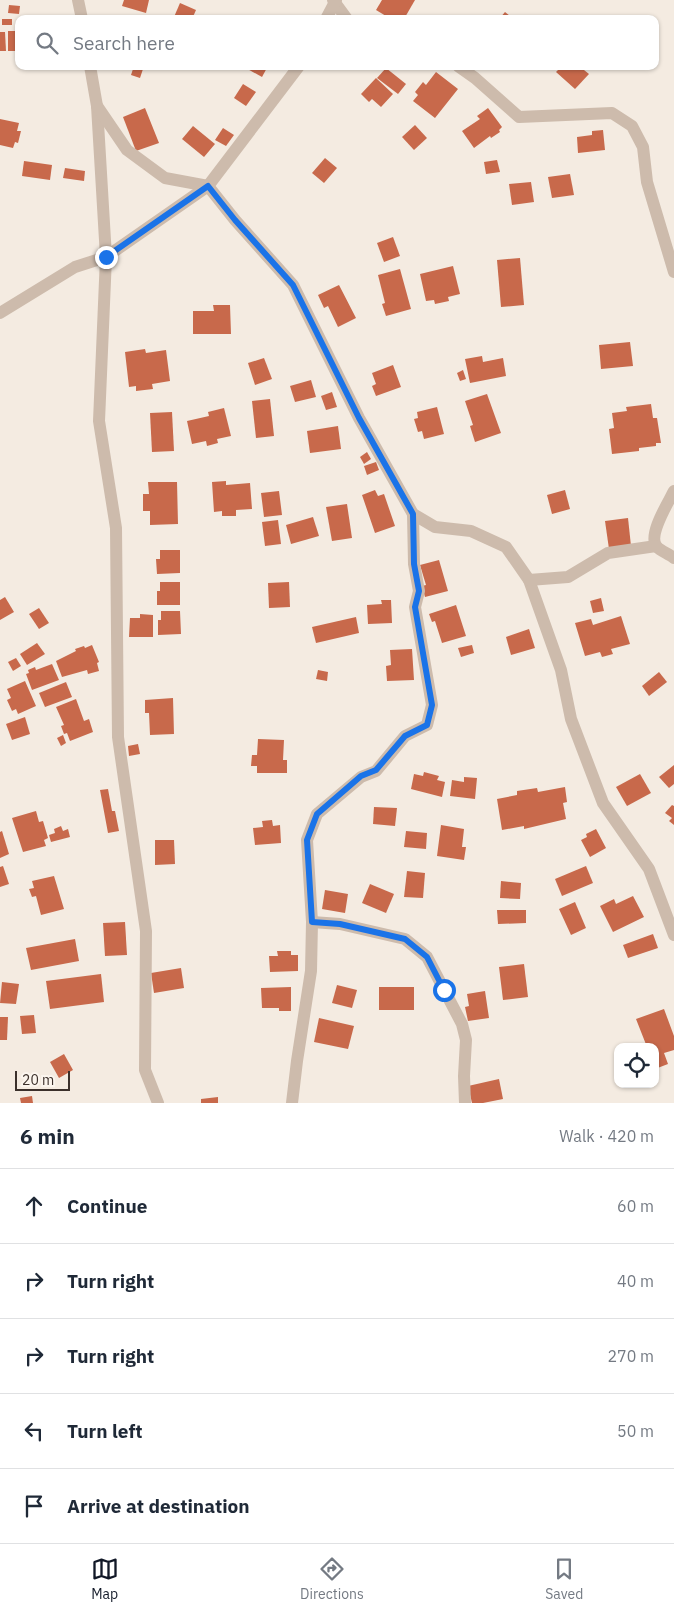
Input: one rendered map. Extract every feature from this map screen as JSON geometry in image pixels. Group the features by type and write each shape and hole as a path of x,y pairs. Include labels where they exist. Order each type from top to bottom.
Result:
{"street":[{"path":"78,0 81,15"},
{"path":"328,15 335,1 344,15"},
{"path":"91,70 96,106 106,257 99,421 116,528 118,737 146,931 145,1070 158,1103"},
{"path":"0,313 75,267 106,257 208,186 296,70"},
{"path":"464,70 519,118 612,113 632,126 643,147 647,182 674,272"},
{"path":"96,106 127,150 165,178 208,186 235,220 293,285 359,418 413,514 414,564 419,591 415,607 432,705 427,725 405,736 376,770 361,776 317,814 307,840 312,922 311,971 292,1103"},
{"path":"674,491 653,538 656,546 674,558"},
{"path":"413,514 436,527 471,531 506,547 529,580 561,670 571,719 603,803 649,869 674,935"},
{"path":"529,580 568,577 608,553 656,546"},
{"path":"312,922 340,924 405,939 427,957 462,1024 466,1040 465,1103"}],"building":[{"path":"124,0 149,0 146,13 122,6"},
{"path":"382,0 415,0 406,15 384,15 376,10"},
{"path":"180,3 196,10 194,15 175,15"},
{"path":"9,5 20,6 19,14 8,13"},
{"path":"2,19 12,19 12,25 2,25"},
{"path":"8,31 15,31 15,51 8,51"},
{"path":"0,32 5,32 6,51 0,51"},
{"path":"133,70 143,70 140,78 131,75"},
{"path":"249,70 266,70 262,77"},
{"path":"384,70 388,70 406,84 398,94 377,78"},
{"path":"558,70 584,70 589,74 575,89 556,72"},
{"path":"436,72 458,89 435,118 413,101 418,95 415,92 423,82 426,85"},
{"path":"376,78 393,94 381,107 372,99 369,102 361,94"},
{"path":"243,84 256,92 246,106 234,98"},
{"path":"145,108 159,143 136,151 123,117"},
{"path":"488,108 502,127 499,130 500,132 491,138 490,136 474,148 462,131 480,119 477,116"},
{"path":"0,119 19,123 17,131 21,131 18,143 15,142 13,148 0,145"},
{"path":"415,125 427,138 414,150 402,137"},
{"path":"193,126 215,144 204,157 182,139"},
{"path":"223,128 234,135 226,146 215,140"},
{"path":"603,130 605,150 578,153 577,137 592,135 592,131"},
{"path":"325,158 337,168 324,183 312,173"},
{"path":"497,160 500,172 486,174 484,162"},
{"path":"24,161 52,165 50,180 22,176"},
{"path":"65,168 85,171 84,181 63,178"},
{"path":"570,174 574,195 552,198 548,177"},
{"path":"531,182 534,202 512,205 509,184"},
{"path":"393,237 400,256 384,262 377,243"},
{"path":"520,258 524,305 501,307 497,260"},
{"path":"453,266 460,294 448,297 449,301 435,304 434,300 426,301 420,274"},
{"path":"400,269 411,309 386,316 382,304 385,303 378,275"},
{"path":"339,285 356,318 338,327 328,306 324,308 318,295"},
{"path":"213,305 230,305 231,334 193,334 193,311 214,311"},
{"path":"630,342 633,366 601,369 599,345"},
{"path":"145,349 146,353 166,350 170,381 152,384 153,389 136,391 136,386 129,387 125,352"},
{"path":"482,356 483,362 503,358 506,376 470,383 465,359"},
{"path":"264,358 272,379 255,385 248,363"},
{"path":"393,365 401,387 376,396 372,386 376,384 372,373"},
{"path":"463,370 466,379 460,381 457,373"},
{"path":"311,380 316,397 295,402 290,386"},
{"path":"332,392 337,407 326,410 321,396"},
{"path":"487,394 501,433 475,442 470,426 473,425 465,401"},
{"path":"270,399 274,436 256,438 252,401"},
{"path":"651,404 653,418 657,418 661,443 656,443 656,446 639,448 639,451 612,454 609,429 614,428 612,413 627,411 626,407"},
{"path":"437,407 444,434 424,439 422,431 418,432 414,419 418,418 417,412"},
{"path":"224,408 231,436 217,439 218,443 207,446 206,441 192,444 187,421 209,416 208,412"},
{"path":"172,412 174,451 152,452 150,413"},
{"path":"338,426 341,449 310,453 307,431"},
{"path":"367,452 371,459 364,464 360,457"},
{"path":"376,462 379,470 367,475 364,466"},
{"path":"226,481 226,485 250,483 252,509 236,510 236,516 222,516 222,511 214,512 212,482"},
{"path":"148,482 177,482 178,524 150,525 150,511 143,511 143,494 149,494"},
{"path":"375,490 378,496 384,494 395,526 375,533 362,495"},
{"path":"565,490 570,509 552,514 547,495"},
{"path":"279,491 282,515 264,517 261,493"},
{"path":"347,504 352,538 332,541 326,507"},
{"path":"313,517 319,536 291,544 286,525"},
{"path":"628,518 631,546 609,549 605,521"},
{"path":"278,520 281,544 265,546 262,522"},
{"path":"160,550 180,550 180,573 157,574 156,559 160,559"},
{"path":"439,560 448,591 425,597 422,586 426,585 420,565"},
{"path":"160,582 180,582 180,605 157,605 157,591 160,591"},
{"path":"289,582 290,607 269,608 268,583"},
{"path":"5,597 14,612 0,620 0,600"},
{"path":"601,598 604,611 593,613 590,601"},
{"path":"381,600 391,600 392,623 368,624 367,605 382,604"},
{"path":"456,605 466,636 442,643 435,621 432,622 429,614"},
{"path":"39,608 49,623 39,629 29,614"},
{"path":"161,611 180,611 181,634 158,635 158,620 161,620"},
{"path":"140,614 153,615 153,637 129,637 130,618 140,618"},
{"path":"621,616 630,644 611,649 613,654 602,657 600,652 585,656 575,623 591,619 593,625"},
{"path":"356,617 359,633 316,643 312,627"},
{"path":"529,629 535,648 511,655 506,637"},
{"path":"37,643 45,654 27,665 20,654"},
{"path":"92,645 99,662 97,663 99,671 88,674 87,670 62,677 56,661 76,651 75,649"},
{"path":"472,645 474,653 461,657 458,648"},
{"path":"412,649 414,680 387,681 386,666 391,665 390,650"},
{"path":"16,658 21,666 13,671 8,662"},
{"path":"52,664 59,680 32,690 26,674 29,673 28,670 35,667 36,670"},
{"path":"318,670 328,672 327,681 316,679"},
{"path":"659,672 667,682 649,696 642,686"},
{"path":"25,681 36,706 18,714 16,709 12,711 7,700 11,698 7,689"},
{"path":"66,682 72,697 45,707 39,693"},
{"path":"173,698 174,734 150,735 149,713 145,713 145,700"},
{"path":"76,699 84,721 89,719 93,732 70,741 67,733 64,734 61,726 64,725 56,707"},
{"path":"25,717 30,734 12,740 6,724"},
{"path":"63,735 66,743 61,746 57,738"},
{"path":"258,739 284,740 283,760 287,760 287,773 257,773 257,766 251,766 252,755 257,755"},
{"path":"138,744 140,754 129,756 128,746"},
{"path":"674,765 674,784 669,788 659,777"},
{"path":"424,772 439,776 437,780 445,782 442,797 411,789 414,774 423,776"},
{"path":"640,774 651,793 627,806 616,787"},
{"path":"464,777 477,778 475,799 450,796 452,780 464,782"},
{"path":"565,787 567,802 563,803 566,819 524,829 524,826 502,830 497,799 517,795 517,791 537,788 538,792"},
{"path":"108,789 112,811 115,811 119,831 108,833 100,790"},
{"path":"672,805 674,806 674,825 669,821 672,818 665,813"},
{"path":"374,807 397,808 395,826 373,824"},
{"path":"36,811 39,822 43,821 48,838 44,840 46,846 23,852 12,818"},
{"path":"272,820 273,826 280,825 281,843 255,845 253,828 263,827 262,821"},
{"path":"441,825 464,829 462,847 466,847 464,860 437,856"},
{"path":"61,826 63,831 68,829 70,837 51,842 49,835 55,833 54,829"},
{"path":"596,829 606,848 590,857 581,840 587,837 586,834"},
{"path":"2,831 9,854 0,858 0,832"},
{"path":"406,831 427,833 426,849 404,847"},
{"path":"155,840 174,840 175,864 155,865"},
{"path":"3,866 9,884 0,887 0,867"},
{"path":"586,866 593,883 562,896 555,879"},
{"path":"407,871 425,873 423,898 404,897"},
{"path":"54,876 64,909 41,915 36,896 32,897 29,889 34,888 32,881"},
{"path":"501,881 521,883 520,899 500,898"},
{"path":"370,884 394,894 386,913 362,903"},
{"path":"325,890 348,894 345,913 322,909"},
{"path":"633,896 644,917 613,932 600,906 614,899 616,904"},
{"path":"575,902 586,928 571,935 559,909"},
{"path":"497,910 526,910 526,923 498,924"},
{"path":"125,922 127,955 105,956 103,923"},
{"path":"653,934 658,948 628,958 623,945"},
{"path":"75,939 79,961 31,970 26,948"},
{"path":"277,951 291,951 291,955 298,955 298,971 270,972 269,956 278,956"},
{"path":"524,964 528,997 503,1000 499,967"},
{"path":"181,968 184,988 154,993 151,973"},
{"path":"101,974 104,1002 50,1009 46,981"},
{"path":"2,982 19,984 16,1004 0,1003"},
{"path":"337,985 357,990 352,1008 332,1003"},
{"path":"291,987 291,1011 279,1011 279,1008 262,1008 261,988"},
{"path":"379,987 414,987 414,1010 379,1010"},
{"path":"485,991 489,1018 468,1021 465,1007 469,1006 467,994"},
{"path":"664,1009 674,1036 674,1050 664,1053 668,1064 659,1067 659,1043 645,1043 636,1019"},
{"path":"34,1015 36,1033 22,1034 20,1016"},
{"path":"0,1017 8,1017 7,1040 0,1040"},
{"path":"319,1018 354,1026 348,1049 314,1042"},
{"path":"64,1054 73,1070 59,1078 50,1062"},
{"path":"499,1079 503,1099 472,1103 468,1086"},
{"path":"32,1096 33,1103 21,1103 20,1098"},
{"path":"218,1097 218,1103 201,1103 201,1099"}],"route":[{"path":"106,257 208,186 235,220 293,285 359,418 413,514 414,564 419,591 415,607 432,705 427,725 405,736 376,770 361,776 317,814 307,840 312,922 340,924 405,939 427,957 444,990"}]}
